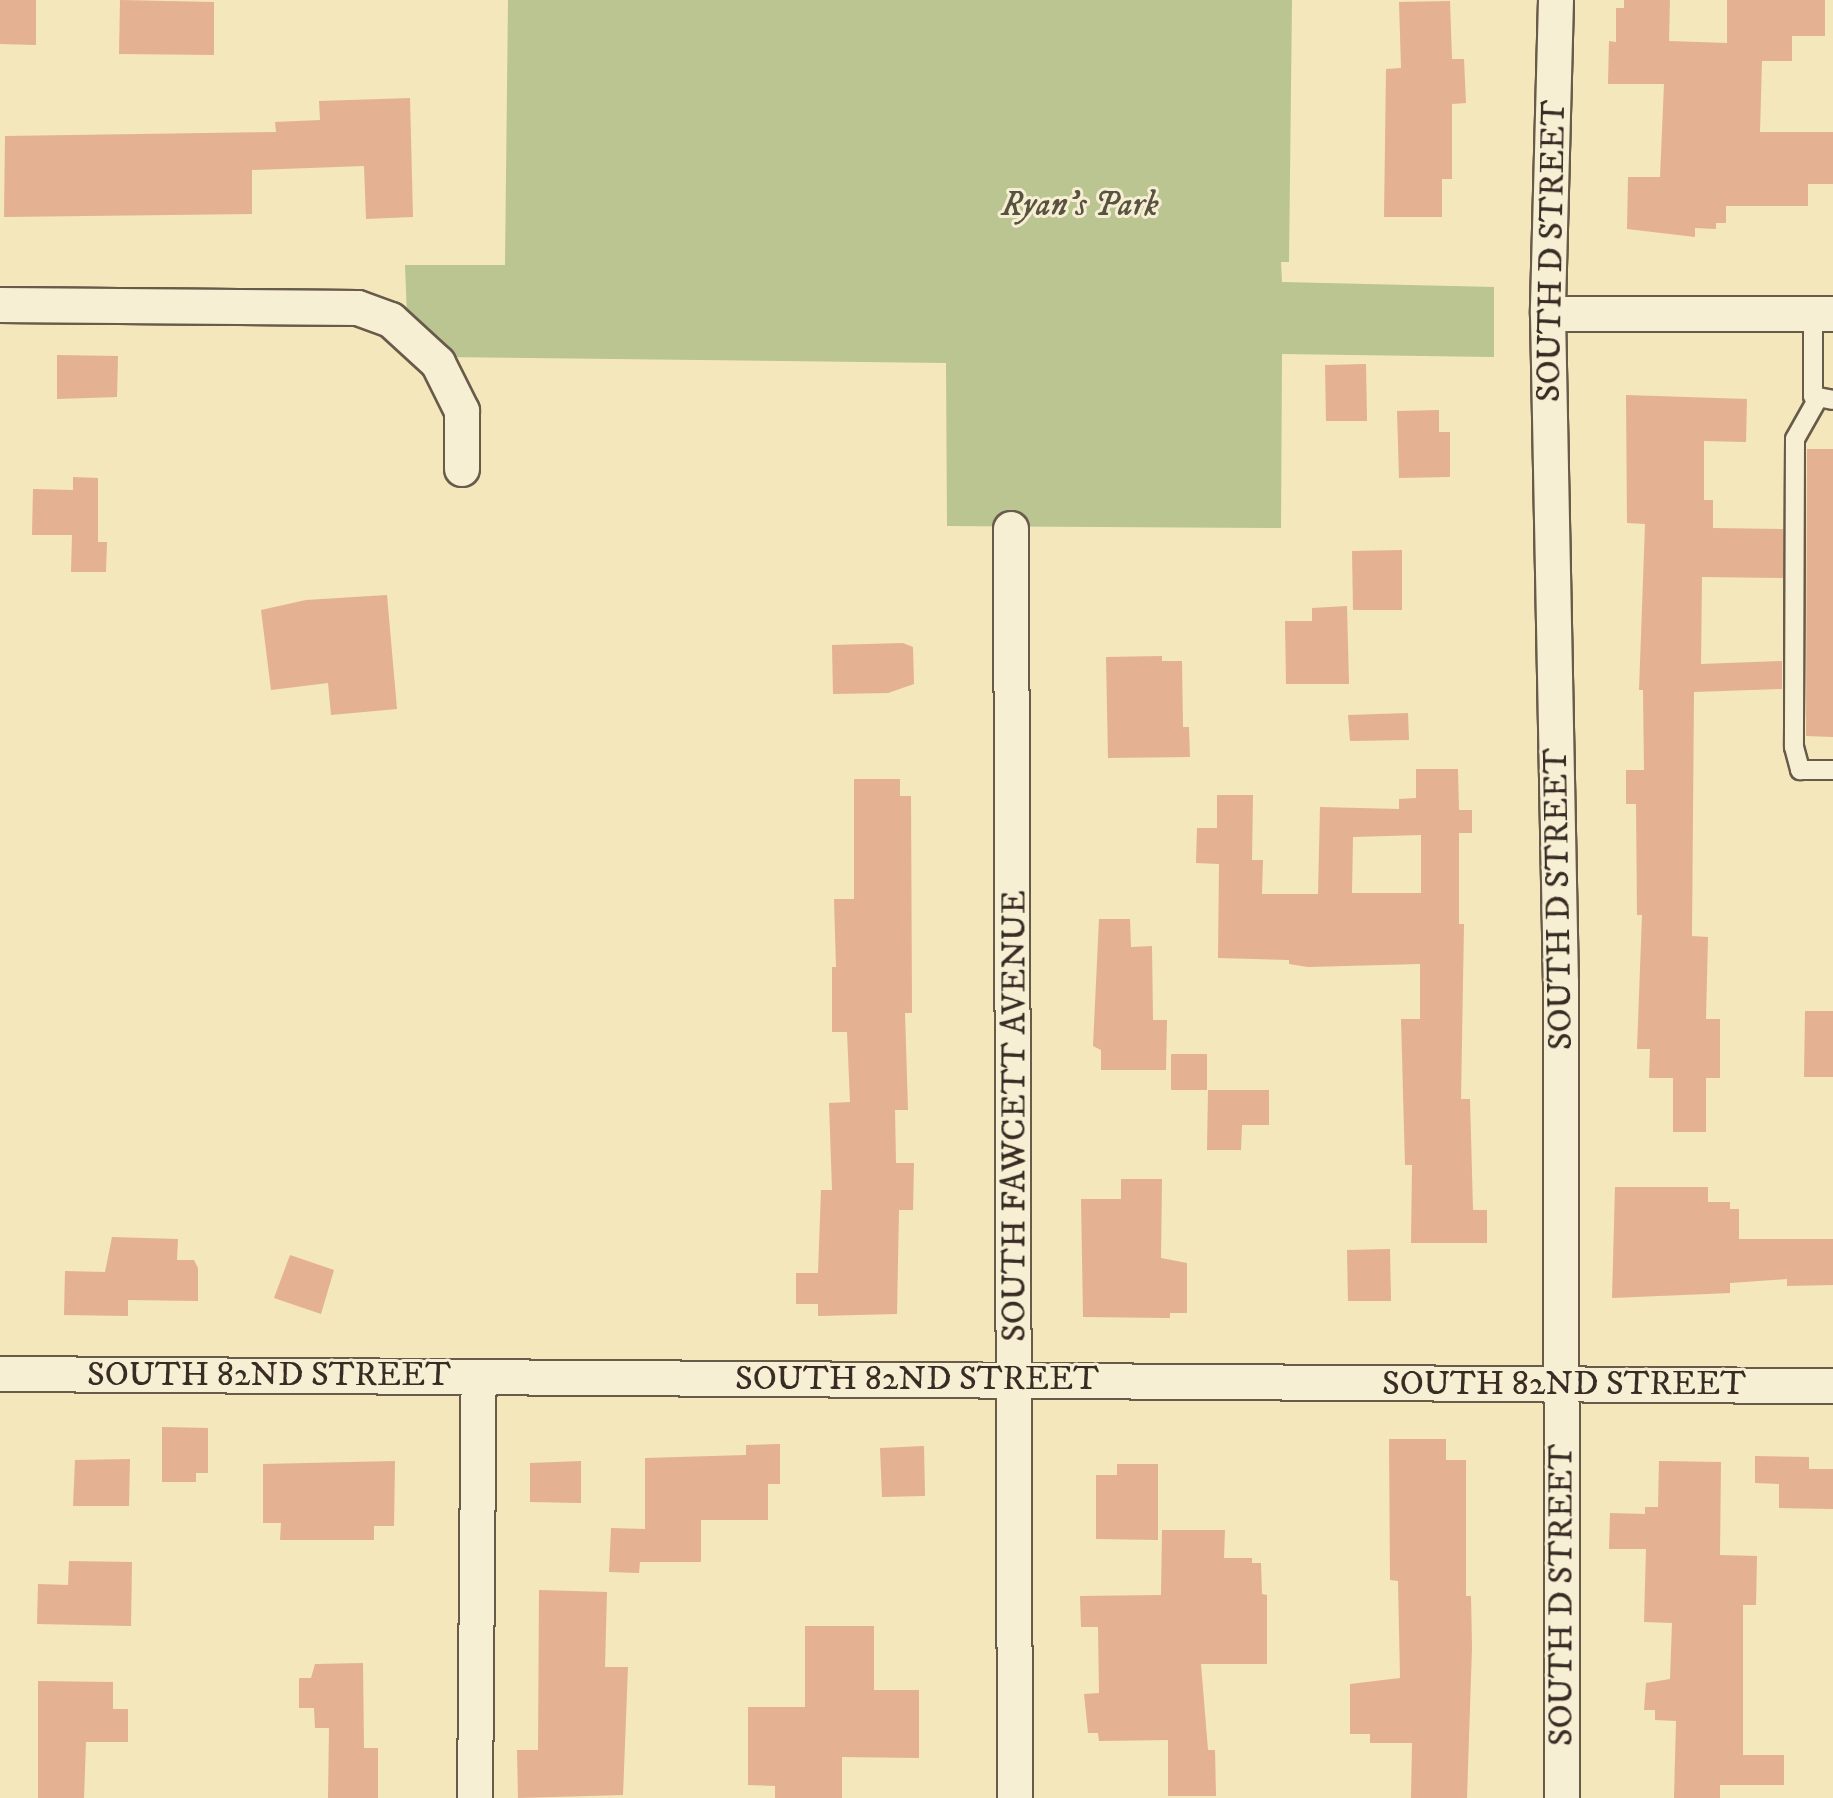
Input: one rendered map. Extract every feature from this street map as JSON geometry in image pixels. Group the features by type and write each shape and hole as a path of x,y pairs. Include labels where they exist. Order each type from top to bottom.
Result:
{"street":[{"name":"SOUTH D STREET","path":"1556,0 1548,314 1563,1385 1562,1798"},
{"path":"0,305 358,308 391,320 438,363 462,411 462,469"},
{"path":"1548,314 1823,314"},
{"name":"SOUTH FAWCETT AVENUE","path":"1011,529 1017,1381 1015,1798"},
{"name":"SOUTH 82ND STREET","path":"0,1374 1833,1386"},
{"path":"475,1798 479,1377"}],"lane":[{"path":"1823,314 1825,400 1795,439 1794,747 1800,770 1833,770"}],"green space":[{"name":"Ryan's Park","path":"508,0 1292,0 1289,262 1281,262 1282,282 1494,287 1494,357 1282,354 1281,528 947,526 946,363 442,357 407,317 405,265 505,265"}],"building":[{"path":"0,0 36,0 36,45 0,44"},
{"path":"120,0 214,2 214,55 119,54"},
{"path":"1624,0 1670,0 1669,41 1727,43 1727,0 1825,0 1825,36 1792,36 1792,61 1762,61 1760,132 1833,132 1833,184 1808,184 1808,206 1726,206 1726,223 1716,223 1716,229 1695,228 1695,237 1627,229 1628,177 1660,177 1664,84 1608,84 1609,41 1616,42 1616,8 1624,8"},
{"path":"1450,1 1452,59 1464,59 1466,103 1452,104 1452,179 1442,179 1442,217 1384,217 1386,69 1401,68 1399,2"},
{"path":"410,98 413,217 366,219 364,166 252,170 252,214 4,217 5,136 276,132 275,122 320,120 319,101"},
{"path":"57,355 118,356 117,397 57,399"},
{"path":"1366,364 1367,421 1326,421 1325,365"},
{"path":"1626,395 1747,399 1746,442 1704,441 1704,500 1713,500 1713,528 1783,529 1783,578 1702,577 1701,664 1782,661 1782,689 1694,692 1692,936 1708,937 1706,1019 1720,1019 1720,1078 1706,1078 1706,1132 1673,1132 1673,1078 1649,1078 1650,1049 1637,1049 1642,915 1637,915 1636,804 1626,804 1626,770 1644,770 1643,690 1639,690 1645,524 1627,523"},
{"path":"1439,410 1439,432 1450,432 1450,477 1399,478 1397,411"},
{"path":"1807,449 1833,449 1833,737 1806,736"},
{"path":"73,477 98,478 98,542 107,542 106,572 71,572 72,535 32,535 33,489 73,490"},
{"path":"1402,550 1402,610 1353,610 1352,551"},
{"path":"387,595 397,709 331,715 328,683 271,690 261,610 306,600"},
{"path":"1347,606 1349,684 1286,684 1285,621 1312,621 1312,608"},
{"path":"903,643 913,647 914,684 888,693 833,694 832,645"},
{"path":"1162,656 1162,661 1182,661 1183,727 1189,727 1190,757 1108,758 1106,657"},
{"path":"1408,713 1409,740 1350,741 1348,715"},
{"path":"1416,769 1458,769 1459,810 1472,810 1472,833 1459,833 1459,924 1464,924 1461,1099 1470,1099 1473,1210 1487,1210 1487,1243 1411,1243 1412,1165 1405,1165 1401,1019 1420,1019 1420,964 1308,967 1289,964 1289,960 1218,958 1219,864 1196,863 1197,828 1217,828 1217,795 1253,795 1252,860 1263,860 1262,894 1318,894 1320,807 1399,809 1399,799 1416,798","holes":["1421,835 1421,893 1352,893 1353,837"]},
{"path":"854,779 900,779 900,796 911,796 912,1013 905,1013 908,1110 895,1110 896,1163 914,1163 913,1210 899,1210 897,1314 818,1316 818,1304 796,1304 796,1273 818,1273 821,1190 832,1190 829,1103 850,1102 847,1032 832,1032 832,967 836,967 834,899 854,899"},
{"path":"1099,919 1130,919 1131,947 1152,946 1153,1020 1167,1020 1166,1070 1101,1070 1101,1050 1093,1046"},
{"path":"1805,1011 1833,1011 1833,1077 1804,1077"},
{"path":"1171,1054 1207,1054 1207,1090 1171,1090"},
{"path":"1208,1090 1269,1090 1269,1125 1242,1125 1241,1150 1207,1150"},
{"path":"1121,1179 1162,1179 1161,1258 1187,1263 1187,1313 1170,1313 1170,1318 1083,1317 1081,1199 1121,1199"},
{"path":"1615,1187 1708,1187 1708,1202 1730,1202 1730,1209 1739,1209 1739,1239 1833,1239 1833,1285 1787,1286 1787,1279 1730,1283 1730,1293 1612,1298"},
{"path":"112,1237 178,1239 177,1260 194,1260 198,1268 198,1301 128,1300 128,1316 64,1315 65,1271 105,1272"},
{"path":"1390,1249 1391,1301 1348,1301 1347,1250"},
{"path":"290,1255 334,1270 321,1314 274,1298"},
{"path":"162,1427 208,1428 208,1473 196,1473 196,1482 162,1482"},
{"path":"1389,1439 1446,1439 1446,1460 1466,1460 1466,1596 1471,1596 1472,1647 1467,1798 1411,1798 1412,1743 1370,1743 1370,1734 1350,1734 1350,1684 1400,1678 1398,1581 1390,1580"},
{"path":"780,1444 780,1484 768,1484 768,1520 701,1520 701,1562 640,1562 639,1573 609,1572 611,1528 645,1529 645,1458 746,1455 746,1445"},
{"path":"924,1446 925,1496 882,1497 880,1448"},
{"path":"1755,1456 1809,1457 1809,1469 1833,1469 1833,1509 1779,1508 1779,1484 1755,1483"},
{"path":"130,1459 129,1506 73,1506 75,1460"},
{"path":"395,1461 394,1526 374,1526 374,1540 280,1540 281,1523 263,1523 263,1464"},
{"path":"581,1461 581,1503 530,1502 530,1463"},
{"path":"1659,1461 1721,1462 1720,1555 1757,1556 1756,1605 1743,1605 1743,1755 1784,1755 1784,1785 1720,1785 1720,1798 1674,1798 1676,1721 1655,1720 1655,1710 1644,1710 1646,1683 1670,1679 1672,1623 1644,1622 1646,1549 1609,1549 1610,1513 1645,1514 1645,1507 1658,1507"},
{"path":"1117,1464 1158,1464 1158,1540 1096,1539 1096,1475 1117,1475"},
{"path":"1162,1530 1225,1530 1224,1558 1252,1558 1252,1563 1261,1563 1262,1594 1267,1595 1267,1664 1201,1664 1208,1750 1215,1750 1216,1796 1168,1796 1168,1740 1099,1741 1098,1733 1088,1733 1084,1694 1099,1693 1098,1627 1081,1627 1080,1596 1161,1595"},
{"path":"69,1561 132,1562 131,1626 37,1624 38,1584 68,1585"},
{"path":"539,1590 607,1592 605,1667 628,1667 623,1795 518,1798 517,1750 538,1750"},
{"path":"805,1626 874,1626 874,1690 919,1690 919,1758 842,1757 842,1798 775,1798 775,1786 748,1785 748,1707 805,1707"},
{"path":"363,1663 364,1748 378,1748 378,1798 328,1798 329,1728 315,1728 314,1708 299,1708 299,1678 311,1678 315,1664"},
{"path":"38,1681 113,1682 113,1709 128,1709 128,1742 86,1742 84,1798 38,1798"}]}
